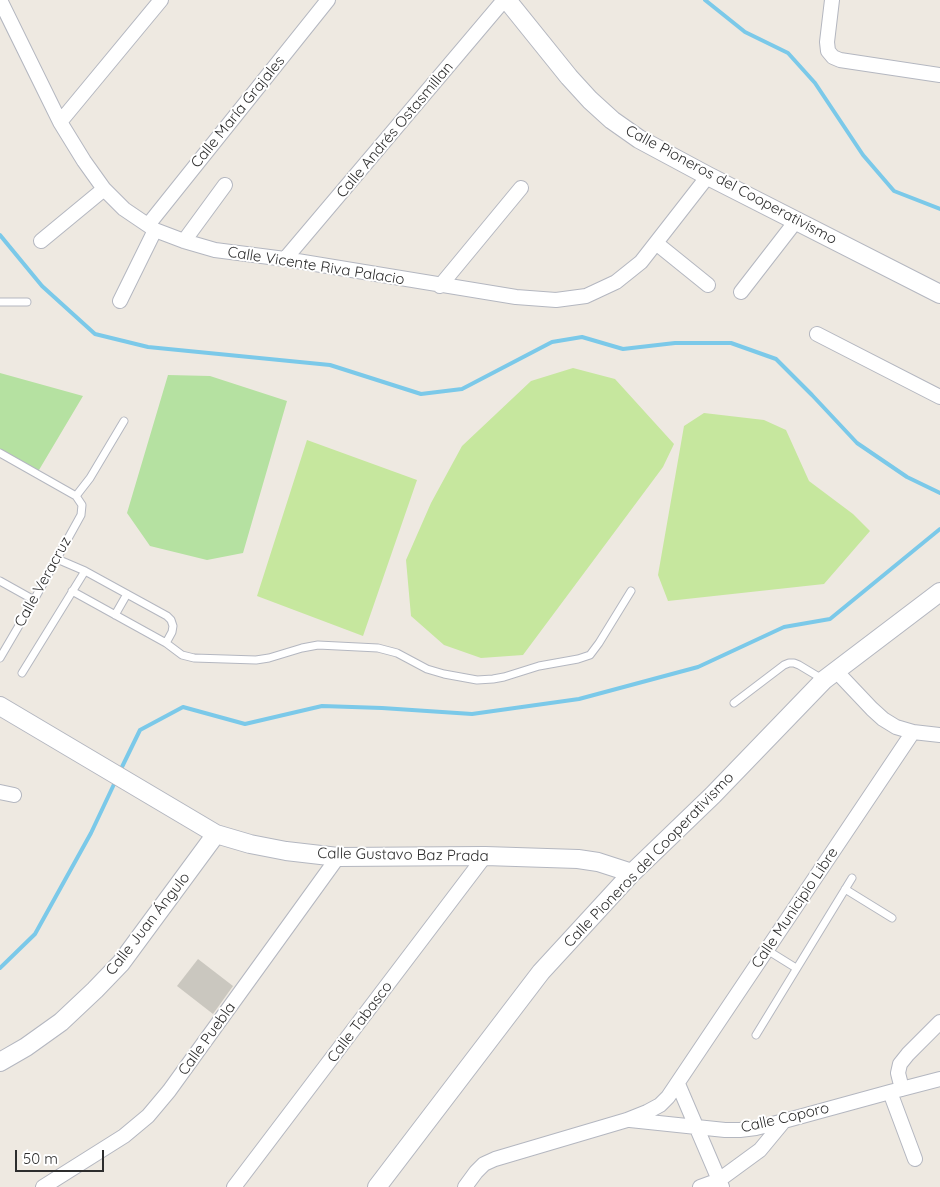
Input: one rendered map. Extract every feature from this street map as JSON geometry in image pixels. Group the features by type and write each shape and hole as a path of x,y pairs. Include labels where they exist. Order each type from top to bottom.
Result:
{"street":[{"name":"Calle Vicente Riva Palacio","path":"0,0 60,122 104,189 124,209 151,227 215,250 285,259 516,297 556,300 586,296 616,282 641,262 708,176"},
{"path":"60,122 162,0"},
{"name":"Calle María Grajales","path":"120,301 151,227 328,0"},
{"name":"Calle Pioneros del Cooperativismo","path":"506,0 590,100 612,120 639,139 940,294"},
{"name":"Calle Andrés Ostasmillan","path":"285,259 506,0"},
{"path":"832,0 827,42 828,51 833,57 840,60 940,75"},
{"path":"184,240 225,186"},
{"path":"440,286 521,188"},
{"path":"41,241 104,189"},
{"path":"741,292 796,220"},
{"path":"656,243 708,285"},
{"path":"817,334 940,397"},
{"name":"Calle Pioneros del Cooperativismo","path":"377,1187 541,972 632,873 713,795 830,676 940,592"},
{"path":"830,676 883,719 896,727 913,732 940,735"},
{"name":"Calle Gustavo Baz Prada","path":"0,706 216,834 250,844 286,851 338,857 486,856 578,859 598,862 632,873"},
{"name":"Calle Municipio Libre","path":"678,1084 913,732"},
{"name":"Calle Juan Ángulo","path":"0,1062 61,1022 121,963 216,834"},
{"name":"Calle Tabasco","path":"234,1187 486,856"},
{"name":"Calle Puebla","path":"43,1187 124,1136 148,1116 169,1091 338,857"},
{"path":"915,1159 896,1090 898,1073 900,1064 908,1054 940,1022"},
{"name":"Calle Coporo","path":"627,1120 725,1130 756,1128 940,1079"},
{"path":"678,1084 720,1184"},
{"name":"Calle Coporo","path":"465,1187 484,1164 495,1159 627,1120 647,1112 660,1105 678,1084"},
{"path":"700,1187 720,1184 760,1150 784,1121"}],"lane":[{"path":"0,302 27,302"},
{"path":"0,453 76,496 90,478 124,421"},
{"name":"Calle Veracruz","path":"0,658 80,515 82,505 76,496"},
{"path":"57,559 85,571 167,616 172,620 173,626 166,643"},
{"path":"22,673 85,571"},
{"path":"0,581 34,600"},
{"path":"72,591 166,643 182,655 194,658 256,660 318,645 378,648 397,653 427,669 477,680 504,677 539,666 578,660 590,655 631,591"},
{"path":"115,615 127,594"},
{"path":"734,702 788,663 794,663 830,676"},
{"path":"756,1035 852,878"},
{"path":"845,889 892,918"},
{"path":"767,950 796,968"}],"green space":[{"path":"573,368 615,379 674,444 663,467 523,655 481,658 444,645 411,616 406,560 431,503 462,446 531,381"},
{"path":"0,373 83,396 36,475 0,455"},
{"path":"168,375 210,376 287,401 243,553 207,560 150,546 127,513"},
{"path":"704,413 764,420 786,430 809,481 853,514 870,531 824,584 668,601 658,575 684,426"},
{"path":"307,440 417,480 363,636 257,596"}],"building":[{"path":"198,959 233,986 213,1014 177,986"}],"waterway":[{"path":"705,0 745,32 788,53 815,83 863,155 894,191 940,209"},
{"path":"0,235 42,286 95,334 148,347 330,365 421,394 462,389 552,342 582,337 623,349 675,343 731,343 776,359 857,443 907,477 940,493"},
{"path":"120,771 140,730 183,707 245,724 322,706 472,714 579,699 698,667 784,627 830,619 940,529"},
{"path":"0,968 35,934 91,833 116,780"}]}
